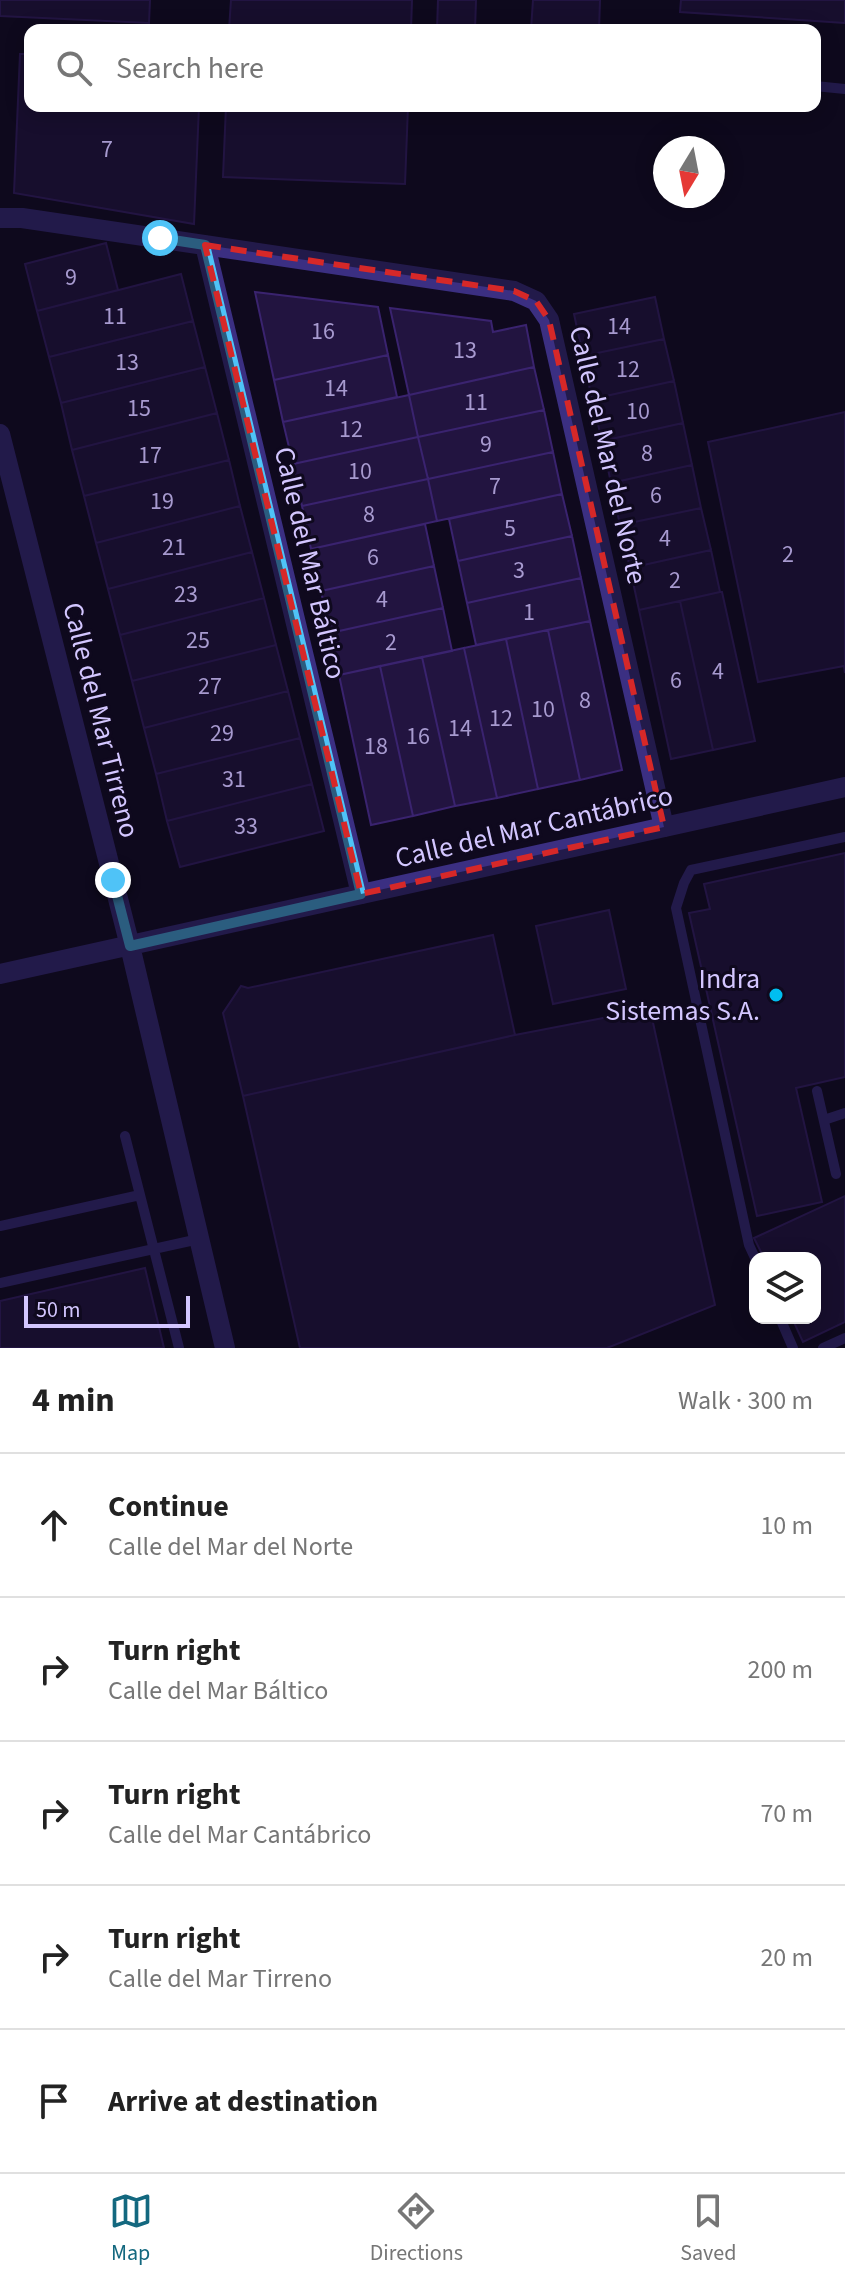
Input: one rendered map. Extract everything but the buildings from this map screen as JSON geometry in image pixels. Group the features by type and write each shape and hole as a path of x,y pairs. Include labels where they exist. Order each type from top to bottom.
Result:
{"street":[{"name":"Calle del Mar del Norte","path":"0,218 22,218 514,291 536,301 549,320 664,827"},
{"name":"Calle del Mar Báltico","path":"205,245 361,894"},
{"name":"Calle del Mar Tirreno","path":"0,434 130,946 225,1348"},
{"name":"Calle del Mar Cantábrico","path":"0,974 845,787"}],"lane":[{"path":"821,87 845,89"},
{"path":"752,1252 676,908 691,870 845,837"},
{"path":"817,1091 836,1174"},
{"path":"824,1120 845,1113"},
{"path":"125,1136 179,1348"},
{"path":"0,1226 140,1195"},
{"path":"0,1283 199,1239"},
{"path":"783,1324 793,1348"},
{"path":"823,1348 845,1338"}],"highlighted area":[{"path":"205,245 514,291 536,301 549,320 664,827 361,894"}],"place":[{"name":"Indra Sistemas S.A.","path":"776,995"}],"route":[{"path":"113,880 130,946 361,894 205,245 160,238"}]}
